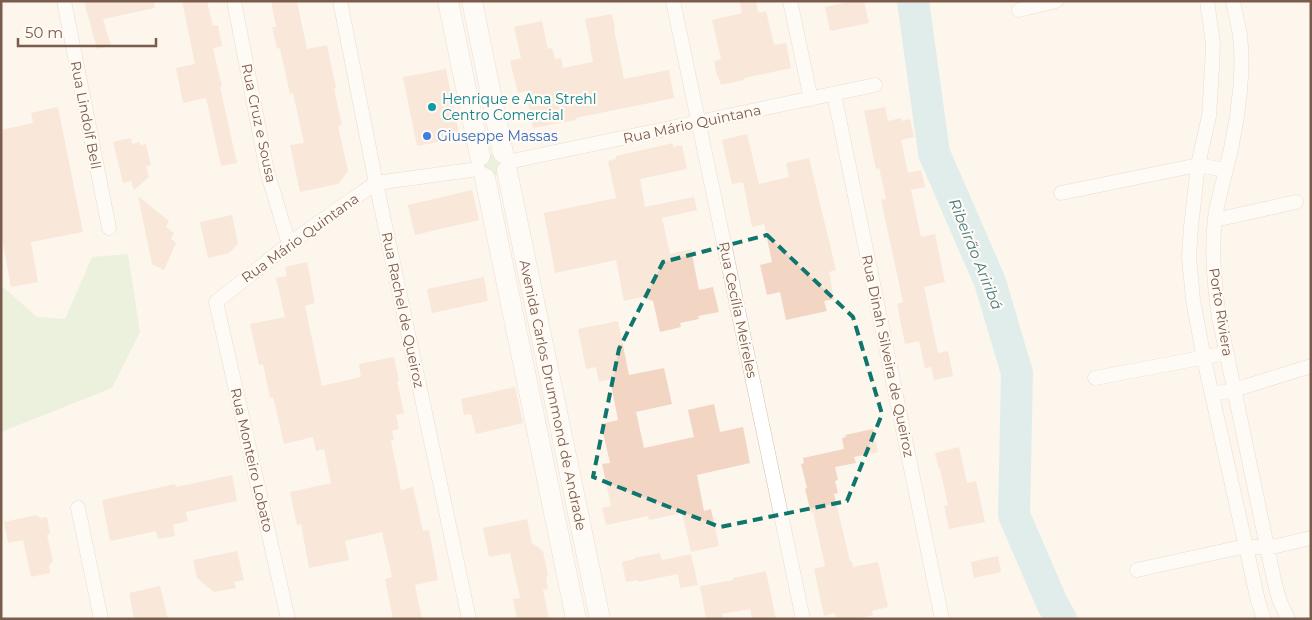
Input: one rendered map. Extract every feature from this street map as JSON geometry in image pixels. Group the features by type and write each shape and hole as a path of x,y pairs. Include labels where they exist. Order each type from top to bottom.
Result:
{"main road":[{"name":"Avenida Carlos Drummond de Andrade","path":"448,1 576,619"},
{"name":"Avenida Carlos Drummond de Andrade","path":"472,1 600,619"},
{"path":"494,149 506,162 500,179 495,180 481,167 484,152 494,149"}],"street":[{"name":"Rua Lindolf Bell","path":"64,1 109,228"},
{"name":"Rua Cruz e Sousa","path":"234,1 268,171 289,244"},
{"name":"Rua Rachel de Queiroz","path":"340,1 376,184 469,619"},
{"name":"Rua Cecília Meireles","path":"673,1 804,619"},
{"path":"790,1 811,98"},
{"path":"1019,10 1056,1"},
{"name":"Porto Riviera","path":"1207,1 1213,44 1209,116 1198,165 1190,227 1189,257 1193,300 1204,359 1258,601 1264,619"},
{"name":"Porto Riviera","path":"1233,1 1240,35 1237,120 1215,220 1214,275 1219,316 1267,548 1280,599 1288,619"},
{"name":"Rua Mário Quintana","path":"506,162 875,85"},
{"name":"Rua Dinah Silveira de Queiroz","path":"834,94 942,619"},
{"path":"1061,193 1198,165 1225,170"},
{"name":"Rua Mário Quintana","path":"216,302 289,244 376,184 481,167"},
{"path":"1215,220 1296,202"},
{"name":"Rua Monteiro Lobato","path":"216,302 288,619"},
{"path":"1095,378 1227,354"},
{"path":"1213,394 1234,390 1311,366"},
{"path":"78,508 101,619"},
{"path":"1137,570 1246,546 1267,548 1311,538"}],"highlighted area":[{"path":"767,235 853,317 882,414 847,501 720,527 593,477 619,349 663,262"}],"green space":[{"path":"492,154 496,155 503,163 498,174 494,175 483,167 485,159"},
{"path":"128,254 140,332 112,388 1,432 1,285 37,317 65,319 92,257"}],"building":[{"path":"84,1 154,1 155,8 103,19 111,46 97,49"},
{"path":"182,1 207,1 213,26 218,25 222,46 213,48 237,163 221,166 206,98 183,103 176,68 195,64"},
{"path":"271,1 297,1 307,49 327,45 342,125 338,126 348,171 338,184 300,192 290,145 304,143 293,93 290,94 280,48 277,49 272,27 276,27"},
{"path":"740,1 756,1 758,13 766,11 774,45 786,43 791,68 721,85 714,61 721,59 712,20 742,13"},
{"path":"853,1 864,1 869,23 830,31 825,7"},
{"path":"612,14 624,79 669,70 674,98 533,128 526,91 518,93 510,61 521,58 514,27 542,21 548,49 552,48 555,59 561,58 563,68 593,62 585,19"},
{"name":"Henrique e Ana Strehl Centro Comercial","path":"446,69 460,138 417,146 403,77"},
{"path":"58,107 83,232 31,242 38,282 11,287 1,233 1,130 33,123 31,113"},
{"path":"885,107 888,121 901,118 902,121 910,119 914,137 901,140 908,173 921,170 925,187 911,190 921,237 935,234 945,282 924,287 938,353 948,351 953,376 934,380 931,367 925,368 919,341 905,344 897,304 903,302 881,200 886,199 879,168 876,169 864,111"},
{"path":"747,134 759,184 789,177 786,163 809,158 836,270 829,272 834,299 824,301 827,311 786,320 780,292 767,295 760,265 772,262 764,224 752,227 743,182 732,184 722,140"},
{"path":"131,138 132,144 140,142 140,145 146,144 151,165 146,166 149,177 134,190 131,181 123,183 113,142"},
{"path":"673,143 673,147 682,145 687,169 640,179 645,207 694,197 697,210 662,218 670,254 691,249 699,290 713,287 719,312 698,316 699,319 680,323 681,327 660,332 653,301 642,297 624,301 616,260 555,273 544,213 616,198 608,161 616,159 616,156"},
{"path":"472,190 479,220 415,235 408,205"},
{"path":"138,196 169,221 166,227 174,233 171,239 176,243 164,270 152,264"},
{"path":"232,215 238,244 229,253 208,258 200,222"},
{"path":"307,262 315,303 305,306 322,386 361,377 359,364 394,357 404,413 396,415 399,429 392,431 394,440 391,441 401,490 413,487 423,531 429,530 438,580 415,585 422,619 393,619 385,579 392,577 382,532 345,541 349,560 309,568 301,524 297,525 290,492 331,483 324,449 316,451 313,437 284,444 273,397 270,398 263,364 259,365 250,324 285,317 276,278 287,276 285,267"},
{"path":"484,277 488,301 432,313 427,289"},
{"path":"618,321 629,375 664,368 672,404 636,412 644,448 694,437 688,410 714,404 720,432 743,427 750,463 697,475 704,511 711,509 719,546 691,552 682,513 649,520 648,516 606,525 602,508 611,506 602,464 610,463 601,424 618,420 610,379 599,382 596,367 586,369 578,329"},
{"path":"515,387 523,423 476,434 471,414 464,415 461,399"},
{"path":"873,429 878,452 854,457 856,463 835,467 838,480 835,481 838,493 834,494 850,561 852,561 853,567 878,562 888,607 872,611 873,615 855,619 836,619 835,613 824,616 814,569 825,566 813,512 811,513 805,489 807,488 801,464 804,463 803,458 844,449 842,438 846,437 845,435"},
{"path":"959,447 967,483 976,481 985,522 949,529 944,506 948,505 935,453"},
{"path":"232,475 237,501 186,512 188,521 173,525 175,536 158,539 156,531 110,541 102,500 175,484 176,487"},
{"path":"36,515 41,518 47,517 50,534 47,535 53,561 49,566 50,573 31,577 23,540 8,543 4,522"},
{"path":"527,519 532,543 543,551 548,575 546,578 548,589 543,590 549,619 517,619 513,599 520,598 510,553 489,557 483,528"},
{"path":"237,551 244,580 234,582 236,588 214,592 197,578 193,560"},
{"path":"660,553 662,560 691,554 698,585 680,588 678,574 638,582 638,580 626,582 622,562"},
{"path":"998,556 1001,572 974,578 971,562"},
{"path":"766,571 776,619 752,619 750,609 722,614 723,619 706,619 700,586"},
{"path":"160,586 168,619 134,619 129,593"}],"waterway":[{"name":"Ribeirão Ariribá","path":"913,1 934,153 990,282 1017,373 1014,515 1052,603 1061,619"}],"place":[{"name":"Henrique e Ana Strehl Centro Comercial","path":"432,107"},
{"name":"Giuseppe Massas","path":"427,136"}]}
